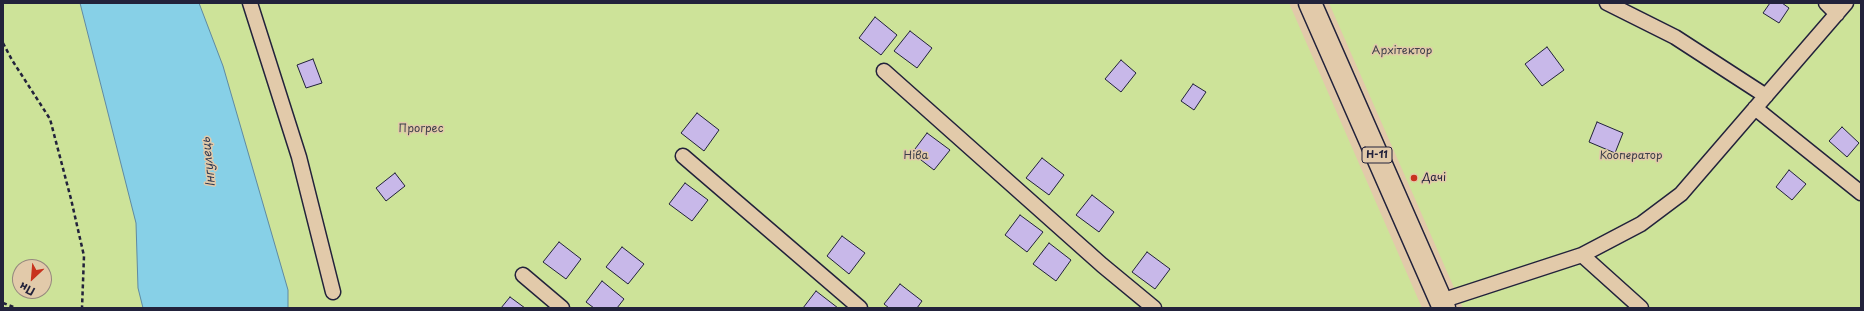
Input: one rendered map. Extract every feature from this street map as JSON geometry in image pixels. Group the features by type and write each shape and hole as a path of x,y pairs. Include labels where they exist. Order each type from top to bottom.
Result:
{"main road":[{"name":"Н-11","path":"1310,3 1443,305"}],"lane":[{"path":"250,3 299,157 333,292"},
{"path":"1607,3 1675,37 1766,96"},
{"path":"1443,305 1582,255 1641,224 1681,194 1842,8 1826,3"},
{"path":"884,71 1102,265 1154,308"},
{"path":"1755,108 1861,194"},
{"path":"683,156 860,308"},
{"path":"1582,255 1641,308"},
{"path":"523,275 562,308"}],"path":[{"path":"3,43 12,60 50,119 84,256 82,308"},
{"path":"3,303 16,308"}],"green space":[{"path":"3,3 80,3 121,164 132,172 155,308 3,308"},
{"path":"189,3 1289,3 1422,308 271,308"},
{"name":"Кооператор","path":"1329,3 1861,3 1861,308 1463,308"}],"water":[{"name":"Інгулець","path":"80,3 199,3 223,66 288,290 288,308 143,308 138,288 136,223"}],"building":[{"path":"1770,3 1782,3 1789,8 1779,23 1763,13"},
{"path":"875,17 897,35 881,55 859,38"},
{"path":"910,31 932,48 917,68 894,51"},
{"path":"1547,47 1564,70 1542,86 1525,64"},
{"path":"313,59 322,83 306,88 297,65"},
{"path":"1121,60 1136,73 1121,92 1105,79"},
{"path":"1193,84 1206,92 1194,110 1181,101"},
{"path":"697,113 719,130 704,151 681,133"},
{"path":"1597,122 1623,133 1615,153 1589,142"},
{"path":"1842,127 1859,143 1847,157 1829,141"},
{"path":"927,133 950,150 934,170 912,153"},
{"path":"1042,158 1064,175 1049,195 1026,178"},
{"path":"1789,170 1806,184 1792,200 1776,187"},
{"path":"395,173 405,186 386,201 376,188"},
{"path":"685,183 708,200 692,221 669,204"},
{"path":"1092,195 1114,212 1099,232 1076,215"},
{"path":"1020,215 1043,232 1027,252 1005,235"},
{"path":"842,236 865,253 849,274 827,256"},
{"path":"559,242 581,259 566,279 543,262"},
{"path":"1049,243 1071,260 1056,281 1033,264"},
{"path":"622,247 644,264 628,284 606,267"},
{"path":"1147,252 1170,269 1155,289 1132,272"},
{"path":"602,281 624,299 617,308 594,308 586,302"},
{"path":"900,284 922,301 917,308 889,308 884,304"},
{"path":"816,291 838,308 803,308"},
{"path":"510,297 525,308 501,308"}],"place":[{"name":"Дачі","path":"1414,178"}],"park label":[{"name":"Архітектор","path":"1402,51"},
{"name":"Прогрес","path":"421,129"},
{"name":"Ніва","path":"916,156"}]}
